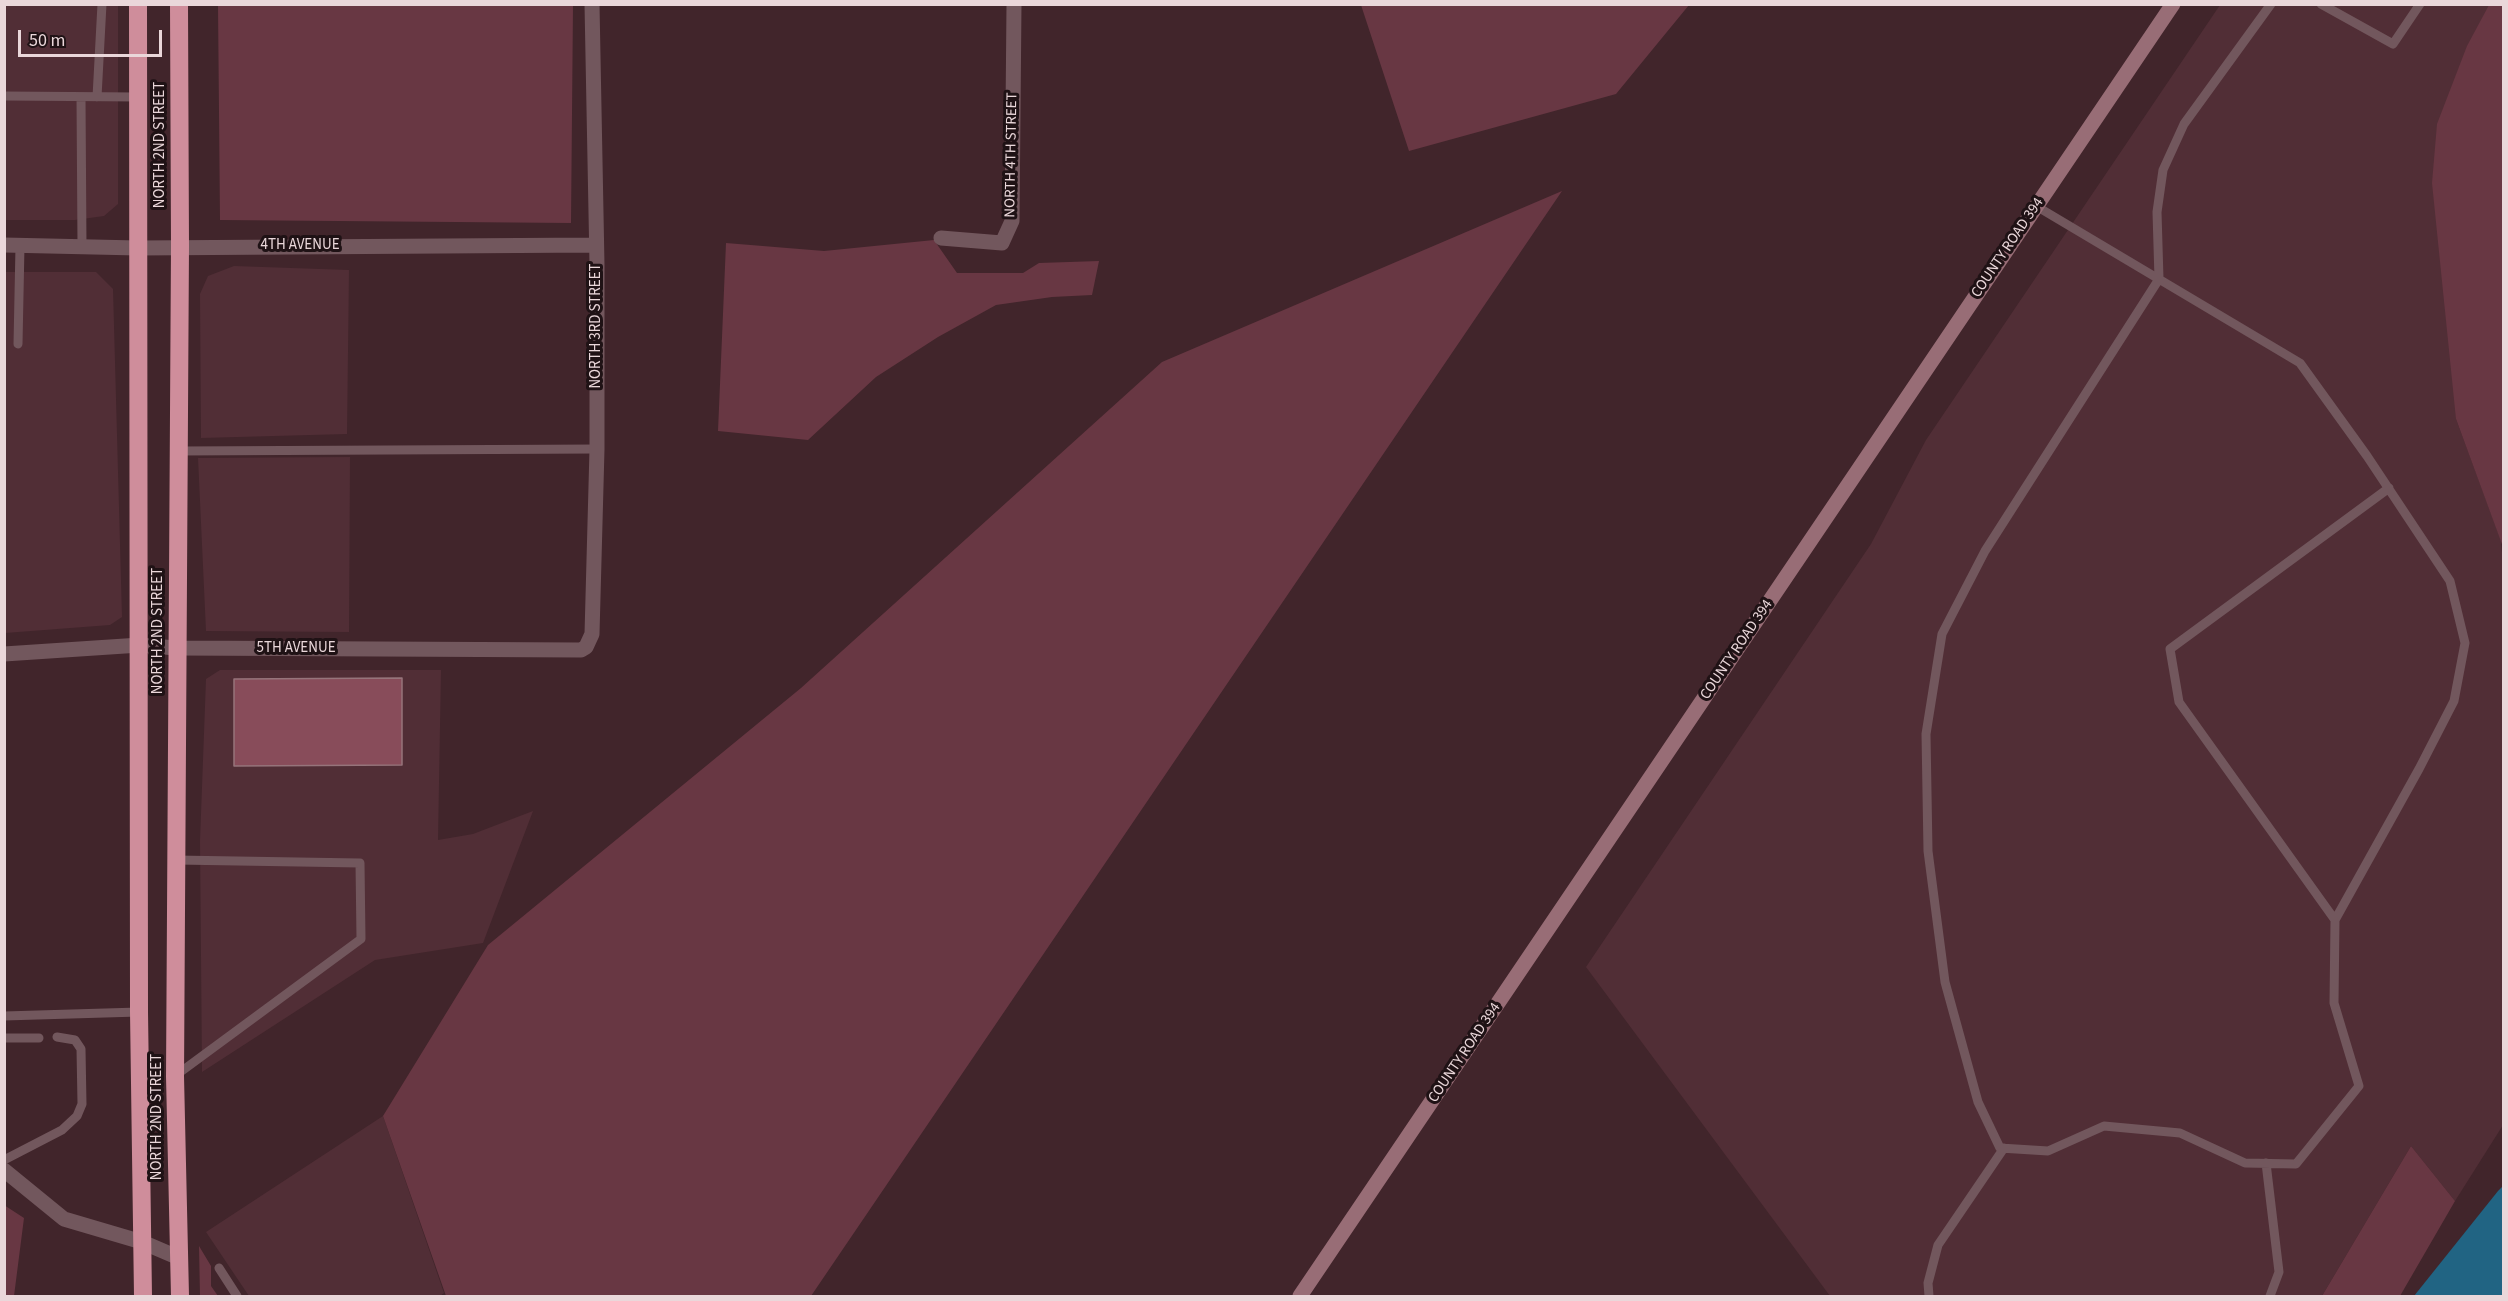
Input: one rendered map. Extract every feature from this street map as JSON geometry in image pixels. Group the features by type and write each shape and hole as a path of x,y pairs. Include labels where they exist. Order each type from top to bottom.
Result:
{"highway":[{"name":"NORTH 2ND STREET","path":"138,4 139,1012 143,1296"},
{"name":"NORTH 2ND STREET","path":"179,4 180,246 175,1076 177,1257 180,1296"}],"street":[{"name":"NORTH 3RD STREET","path":"586,647 592,634 597,449 592,4"},
{"name":"NORTH 4TH STREET","path":"941,238 1002,243 1012,221 1014,4"},
{"name":"COUNTY ROAD 394","path":"1300,1296 2173,4"},
{"name":"4TH AVENUE","path":"12,245 138,248 595,245"},
{"name":"5TH AVENUE","path":"4,654 140,645 176,648 581,650 586,647"},
{"path":"4,1170 64,1219 142,1242 177,1257"}],"lane":[{"path":"97,97 102,4"},
{"path":"2036,206 2159,279 2300,363 2389,488 2450,581 2465,643 2454,701 2335,920 2334,1003 2359,1086 2296,1164 2245,1162 2180,1133 2104,1125 2048,1151 2000,1148 1978,1102 1945,982 1928,851 1926,734 1942,634 1985,551 2159,279 2157,212 2163,170 2184,124 2271,4"},
{"path":"2321,4 2392,44 2420,4"},
{"path":"4,96 138,97"},
{"path":"81,97 82,246"},
{"path":"12,245 18,278 18,344"},
{"path":"178,451 597,449"},
{"path":"2335,920 2179,702 2170,650 2389,488"},
{"path":"175,1076 361,939 360,863 176,860"},
{"path":"4,1016 139,1012"},
{"path":"4,1160 71,1124 82,1104 81,1049 75,1040 57,1037"},
{"path":"4,1038 39,1038"},
{"path":"1929,1296 1928,1283 1938,1245 2004,1148"},
{"path":"2266,1164 2279,1272 2270,1296"},
{"path":"219,1268 237,1296"}],"shaded area":[{"path":"1361,4 1689,5 1616,94 1409,151"},
{"path":"5,5 118,5 118,204 104,216 75,220 5,220"},
{"path":"218,5 573,5 571,223 220,220"},
{"path":"2220,5 2489,5 2456,419 2501,540 2504,577 2503,1125 2455,1201 2411,1146 2322,1296 1830,1296 1586,967 1871,544 1926,440"},
{"path":"2489,5 2504,5 2503,547 2456,419 2432,183 2437,124 2467,46"},
{"path":"1562,191 811,1296 446,1296 383,1116 488,945 801,688 1162,362"},
{"path":"934,240 957,273 1023,273 1039,263 1099,261 1092,295 1052,297 996,305 938,337 876,377 808,440 718,431 726,243 824,251"},
{"path":"234,266 349,270 347,434 201,438 200,294 208,276"},
{"path":"5,272 96,272 113,289 122,617 110,625 5,633"},
{"path":"350,457 349,632 206,631 198,458"},
{"path":"220,670 441,670 438,840 473,834 533,811 483,943 375,960 202,1072 200,841 206,679"},
{"path":"383,1116 444,1293 440,1296 249,1296 206,1232"},
{"path":"2411,1146 2455,1201 2400,1296 2322,1296"},
{"path":"4,1205 24,1218 14,1296 5,1296"},
{"path":"199,1246 211,1266 211,1286 218,1296 200,1296"}],"water":[{"path":"2503,1186 2503,1296 2414,1296 2498,1191"}],"building":[{"path":"402,678 402,765 234,766 234,679"}]}
